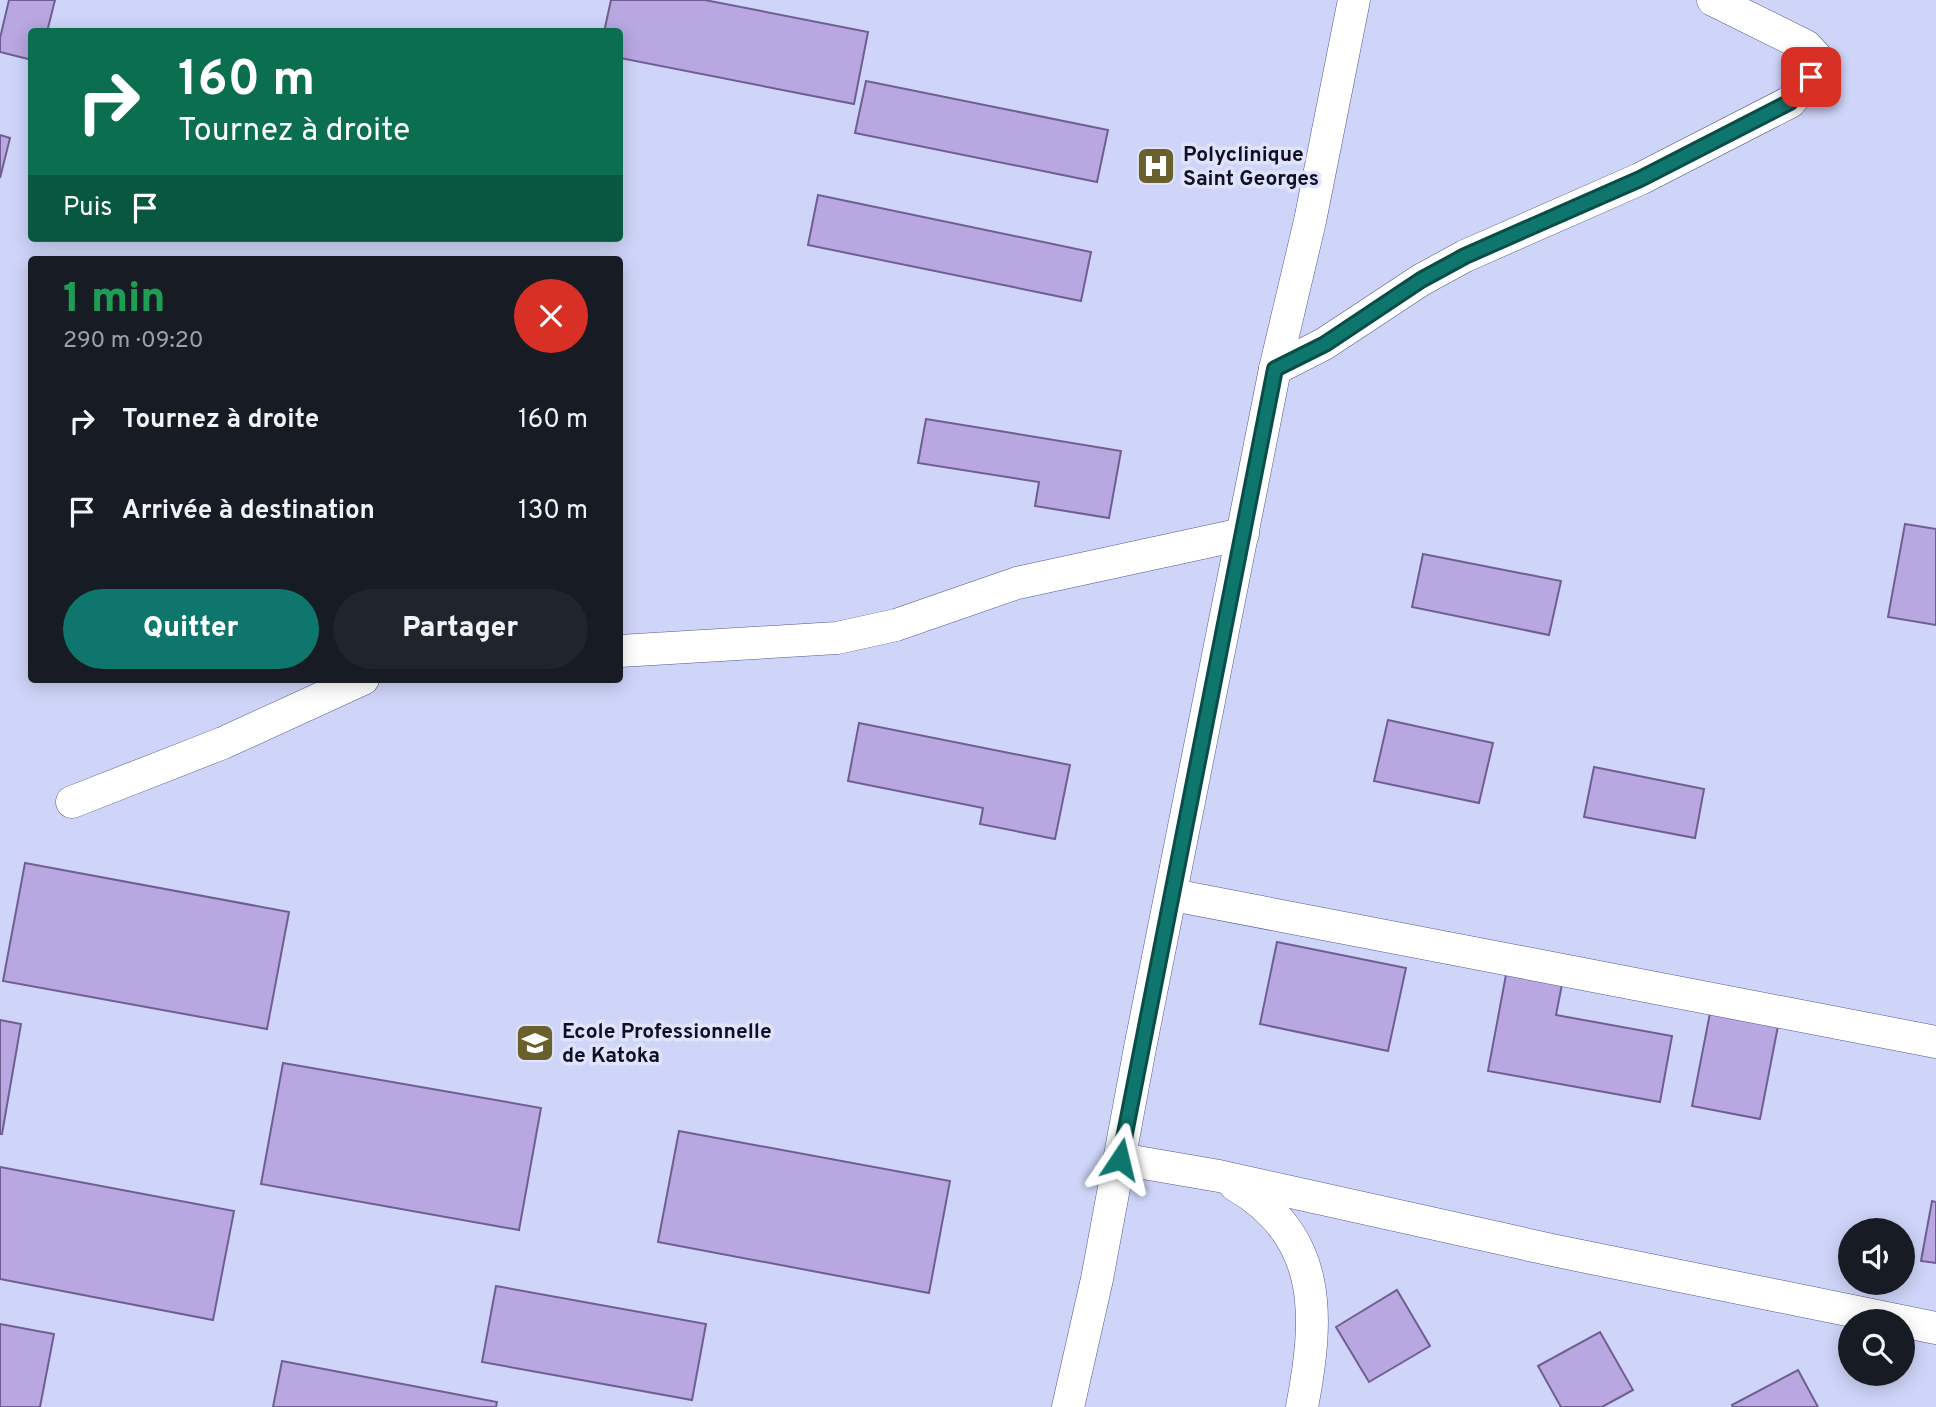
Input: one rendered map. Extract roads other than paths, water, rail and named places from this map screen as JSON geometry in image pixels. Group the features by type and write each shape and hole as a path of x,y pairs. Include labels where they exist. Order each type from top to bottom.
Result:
{"street":[{"path":"1068,1407 1097,1279 1275,369 1310,221 1354,0"},
{"path":"1275,369 1325,344 1421,280 1465,256 1640,179 1790,102 1811,77 1817,58 1807,46 1713,0"},
{"path":"623,652 837,638 896,625 1017,583 1243,534"},
{"path":"72,802 223,743 354,683"},
{"path":"1172,895 1936,1042"},
{"path":"1120,1159 1219,1176 1565,1253 1936,1328"},
{"path":"1219,1176 1262,1200 1297,1243 1310,1279 1314,1324 1302,1407"}],"place":[{"name":"Polyclinique Saint Georges","path":"1156,166"},
{"name":"Ecole Professionnelle de Katoka","path":"535,1043"}]}
